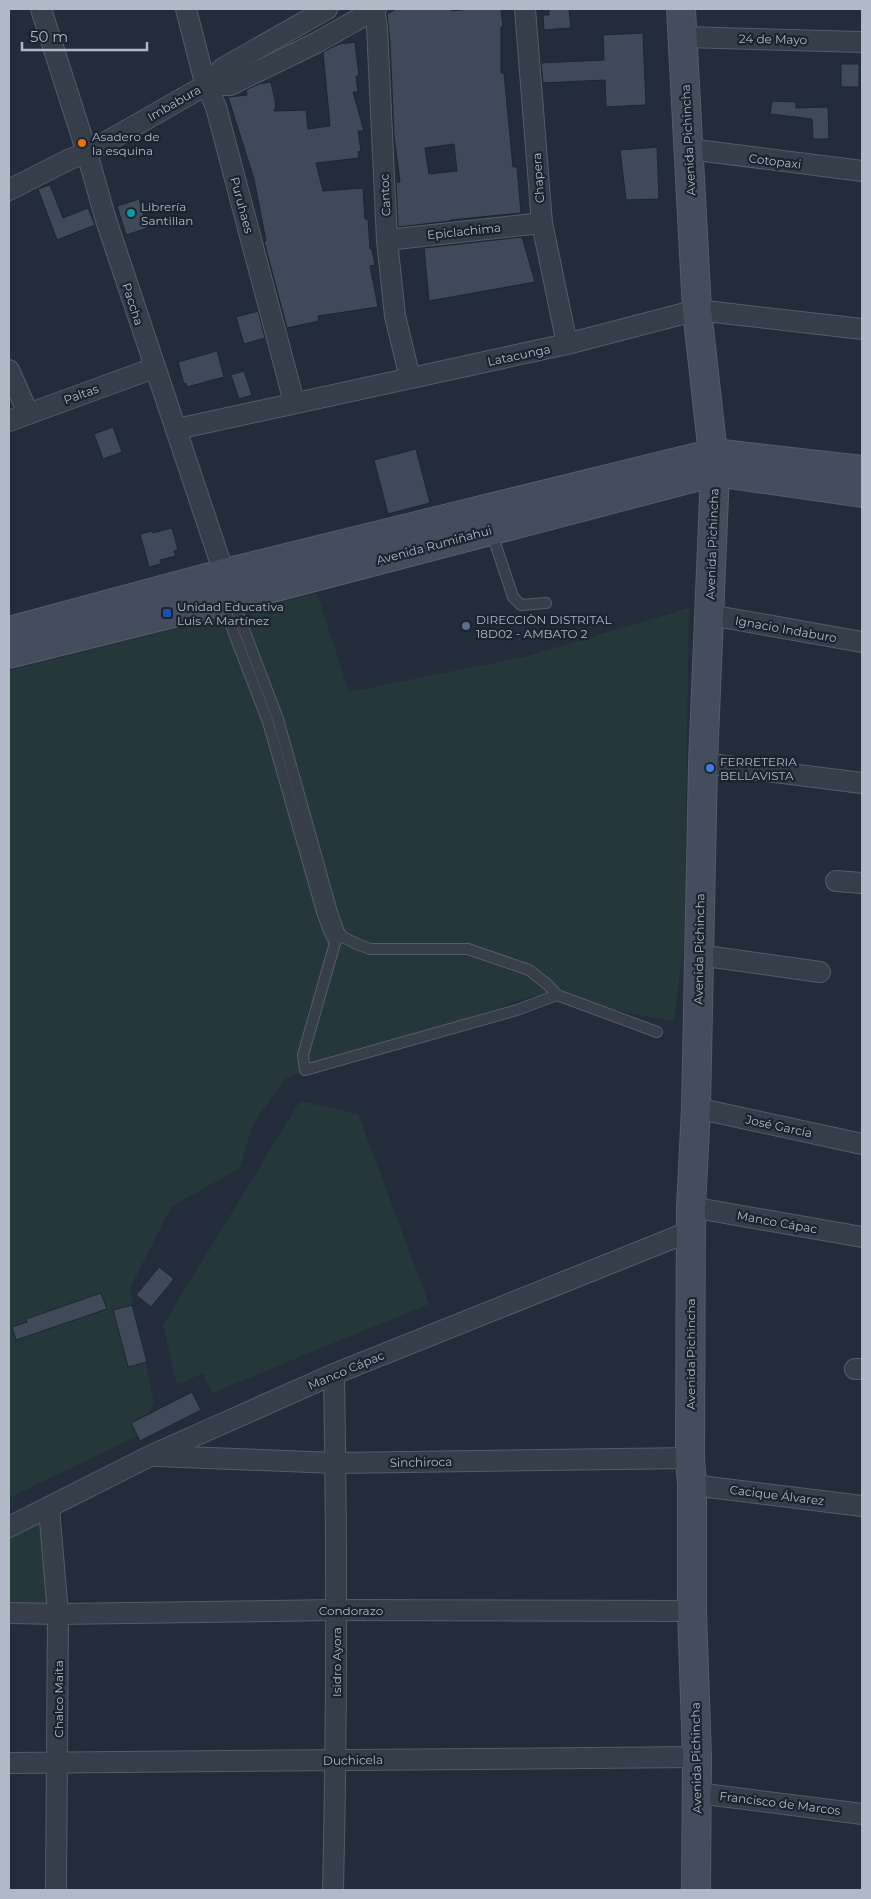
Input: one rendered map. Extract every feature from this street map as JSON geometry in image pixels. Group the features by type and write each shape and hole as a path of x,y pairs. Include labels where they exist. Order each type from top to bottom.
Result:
{"main road":[{"name":"Avenida Pichincha","path":"681,9 698,310 714,462 710,615 703,763 696,1108 691,1219 692,1611 698,1793 696,1890"},
{"name":"Avenida Rumiñahui","path":"9,654 226,591 714,462 862,470"},
{"name":"Avenida Rumiñahui","path":"9,631 226,591 491,530 714,462 862,493"}],"street":[{"name":"Paccha","path":"41,9 154,368 177,428 226,591"},
{"name":"Puruhaes","path":"186,9 206,85 216,107 294,402"},
{"name":"Imbabura","path":"206,85 230,85 316,43 375,9"},
{"name":"Cantoc","path":"375,9 387,240 396,316 410,378"},
{"name":"Chapera","path":"525,9 542,222 567,344"},
{"name":"Imbabura","path":"9,190 70,159 87,153 206,85 222,68 317,11"},
{"name":"24 de Mayo","path":"684,37 862,42"},
{"name":"Cotopaxi","path":"689,150 862,172"},
{"name":"Epiclachima","path":"387,240 542,222"},
{"name":"Latacunga","path":"177,428 567,344 698,310 862,328"},
{"name":"Paltas","path":"9,421 154,368"},
{"path":"9,370 28,414"},
{"name":"Ignacio Indaburo","path":"710,615 862,642"},
{"path":"703,763 862,783"},
{"path":"836,880 862,884"},
{"path":"699,954 820,972"},
{"name":"José García","path":"696,1108 862,1144"},
{"name":"Manco Cápac","path":"9,1527 152,1455 691,1219 862,1237"},
{"name":"Isidro Ayora","path":"333,1890 336,1760 336,1462 334,1374"},
{"name":"Sinchiroca","path":"152,1455 691,1472"},
{"name":"Cacique Álvarez","path":"691,1472 862,1506"},
{"name":"Chalco Maita","path":"49,1508 58,1614 56,1890"},
{"name":"Condorazo","path":"9,1613 335,1610 692,1611"},
{"name":"Duchicela","path":"9,1763 697,1757"},
{"name":"Francisco de Marcos","path":"698,1793 862,1814"}],"lane":[{"path":"491,530 513,597 521,605 546,603"},
{"path":"226,591 278,719 339,932 339,940 303,1054 305,1070 517,1010 557,995"},
{"path":"339,940 370,949 468,948 529,970 557,995 657,1032"}],"green space":[{"path":"317,593 349,692 524,657 689,608 684,943 674,1021 533,996 286,1078 253,1124 240,1168 171,1207 130,1288 154,1403 137,1436 9,1498 9,671"},
{"path":"300,1101 358,1114 429,1304 212,1393 203,1373 177,1385 163,1325"},
{"path":"45,1513 52,1609 9,1608 9,1531"}],"building":[{"path":"396,9 451,9 452,11 501,9 503,27 501,27 501,73 504,73 513,167 517,167 521,213 398,227 396,182 400,182 394,136 387,14","holes":["454,144 457,171 429,174 425,148"]},
{"path":"549,9 569,9 571,28 544,30 543,15 549,15"},
{"path":"643,33 646,105 606,107 605,80 543,83 541,63 604,60 603,35"},
{"path":"355,42 359,76 356,76 358,92 353,92 364,131 358,131 361,151 358,152 359,158 316,163 323,191 363,188 365,219 368,219 370,249 372,249 375,265 370,266 378,307 318,316 319,321 287,328 264,241 266,241 254,179 228,97 247,95 246,90 259,84 271,82 276,105 274,111 306,110 308,129 330,126 323,52 339,44"},
{"path":"841,64 859,64 859,87 841,87"},
{"path":"772,101 796,102 796,108 828,107 829,139 813,139 812,119 770,114"},
{"path":"657,147 659,199 626,200 620,150"},
{"path":"50,185 63,218 88,208 95,225 57,240 38,189"},
{"name":"Librería Santillan","path":"139,199 148,228 126,235 117,206"},
{"path":"522,237 535,282 429,301 424,248"},
{"path":"258,311 265,338 244,344 236,317"},
{"path":"217,351 224,377 187,387 186,383 184,384 178,362"},
{"path":"244,371 252,395 239,399 231,375"},
{"path":"113,427 122,452 103,459 94,434"},
{"path":"416,449 430,503 388,514 374,460"},
{"path":"172,528 178,550 174,551 176,556 160,560 161,564 149,567 140,534"},
{"path":"159,1267 174,1279 151,1307 136,1295"},
{"path":"101,1293 107,1309 16,1340 12,1327 27,1322 26,1319"},
{"path":"132,1305 147,1362 128,1367 113,1310"},
{"path":"192,1392 201,1410 140,1441 131,1423"}],"place":[{"name":"Asadero de la esquina","path":"82,143"},
{"name":"Librería Santillan","path":"131,213"},
{"name":"Unidad Educativa Luis A Martínez","path":"167,613"},
{"name":"DIRECCIÒN DISTRITAL 18D02 - AMBATO 2","path":"466,626"},
{"name":"FERRETERIA BELLAVISTA","path":"710,768"}]}
